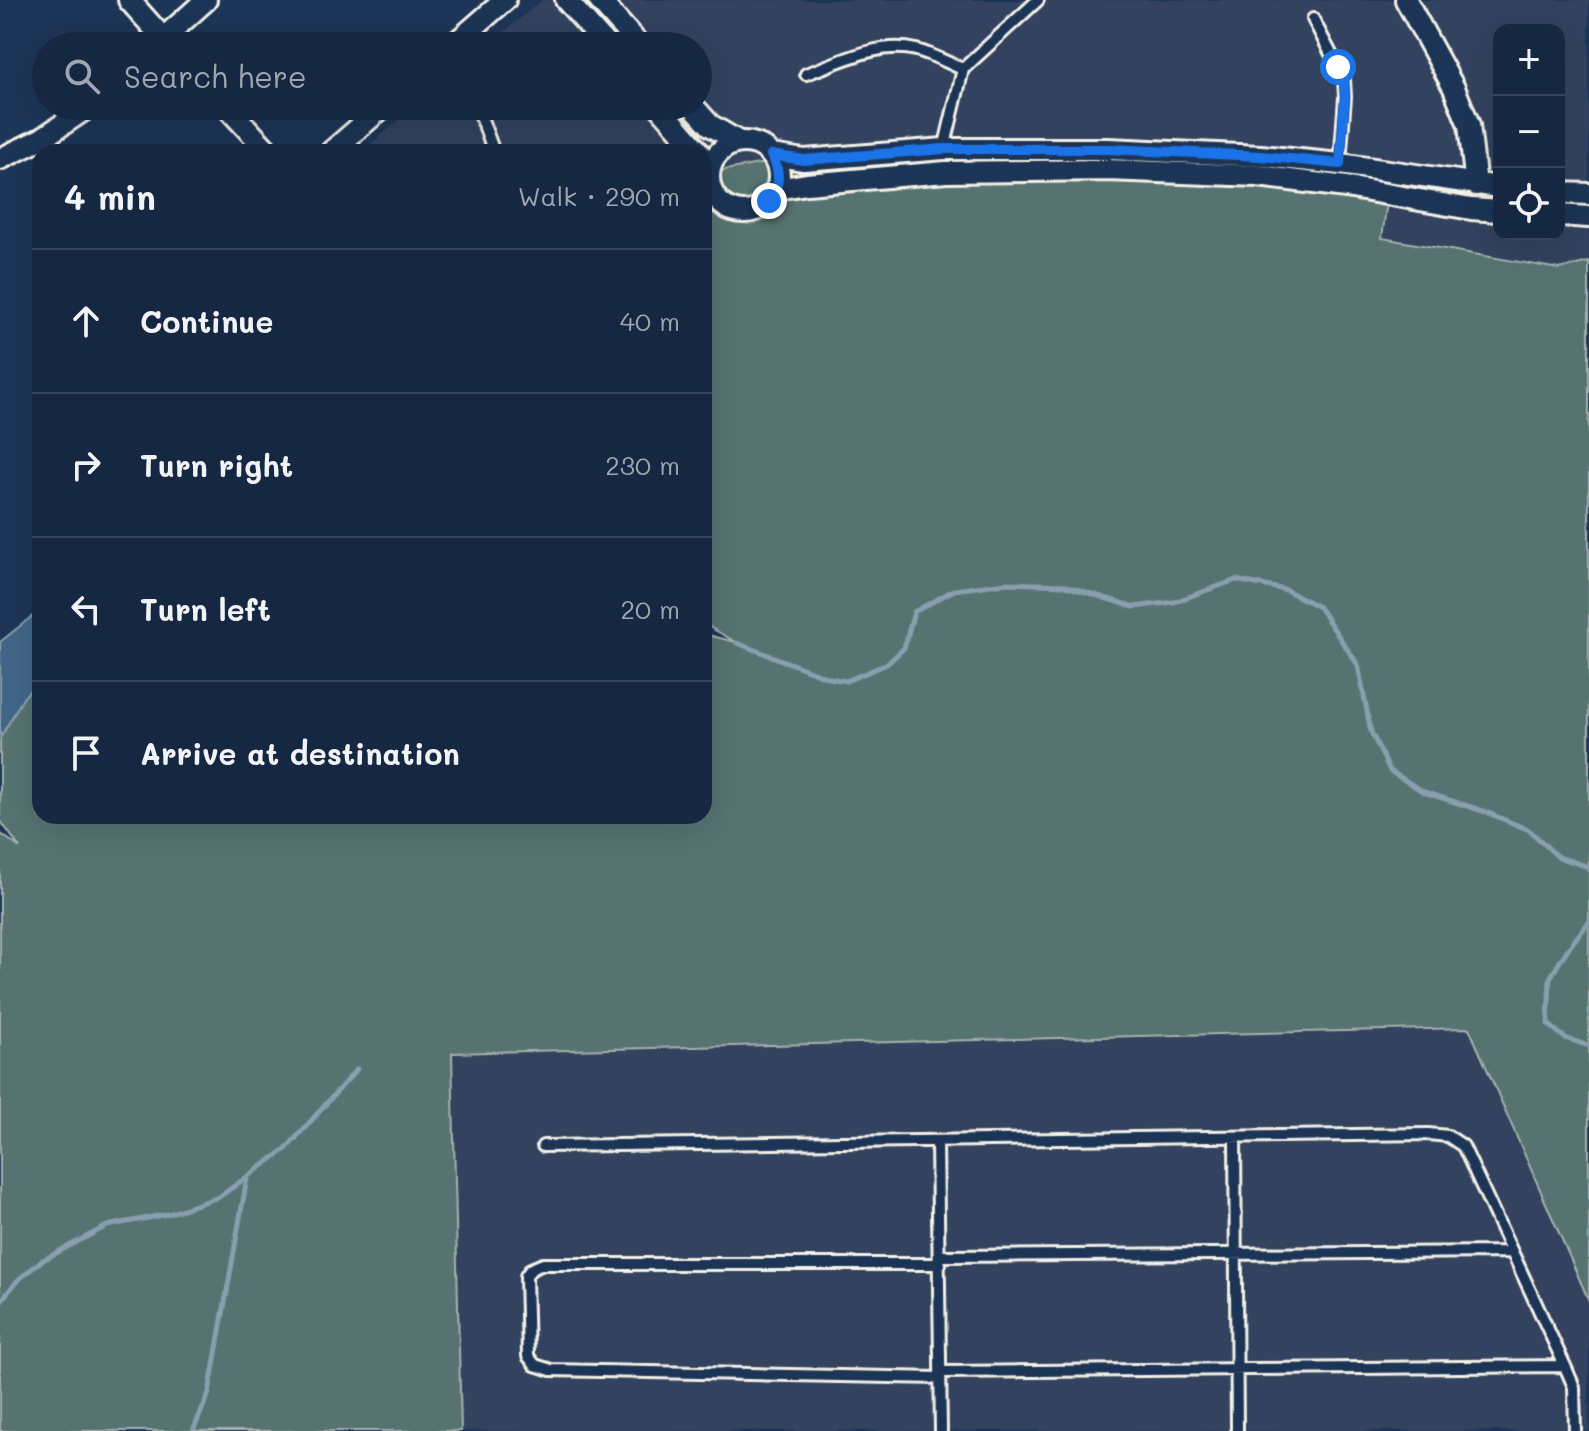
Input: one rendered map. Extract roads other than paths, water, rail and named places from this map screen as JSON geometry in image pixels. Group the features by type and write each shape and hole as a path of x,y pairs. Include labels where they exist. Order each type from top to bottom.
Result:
{"street":[{"path":"129,0 154,32"},
{"path":"174,32 206,0"},
{"path":"468,32 505,0"},
{"path":"566,0 595,32"},
{"path":"599,0 628,32"},
{"path":"1406,0 1454,88 1469,125 1476,185"},
{"path":"0,159 41,139 69,120"},
{"path":"239,120 262,144"},
{"path":"340,144 368,120"},
{"path":"672,120 691,144"},
{"path":"706,120 739,142 760,146 771,155 778,168 776,189 763,206 750,211 735,211 712,199"},
{"path":"678,144 679,128"},
{"path":"712,158 739,142"},
{"path":"771,155 804,160 944,149 1123,149 1261,156 1340,164 1493,186"},
{"path":"776,189 946,172 1108,170 1258,176 1493,211"},
{"path":"1565,193 1589,194"},
{"path":"1565,215 1589,217"}],"lane":[{"path":"944,149 963,69 1038,0"},
{"path":"1313,19 1344,79 1340,164"},
{"path":"806,74 870,52 894,48 916,50 963,69"},
{"path":"482,120 491,144"},
{"path":"543,1146 1448,1136 1463,1146 1565,1366 1574,1387 1575,1431"},
{"path":"1235,1137 1237,1431"},
{"path":"937,1142 941,1431"},
{"path":"1511,1252 1236,1253 543,1264 531,1269 526,1276 528,1356 535,1365 551,1370 940,1375 1565,1366"}],"waterway":[{"path":"737,643 829,678 846,681 887,664 904,648 914,612 954,590 1006,583 1063,585 1134,607 1174,602 1236,580 1286,590 1319,607 1358,665 1371,732 1390,771 1424,792 1529,830 1558,857 1589,869"},
{"path":"1589,922 1550,978 1548,1024 1565,1038 1589,1046"},
{"path":"0,1302 17,1281 41,1261 107,1226 168,1214 219,1197 286,1149 357,1069"},
{"path":"193,1431 209,1393 247,1178"}]}
